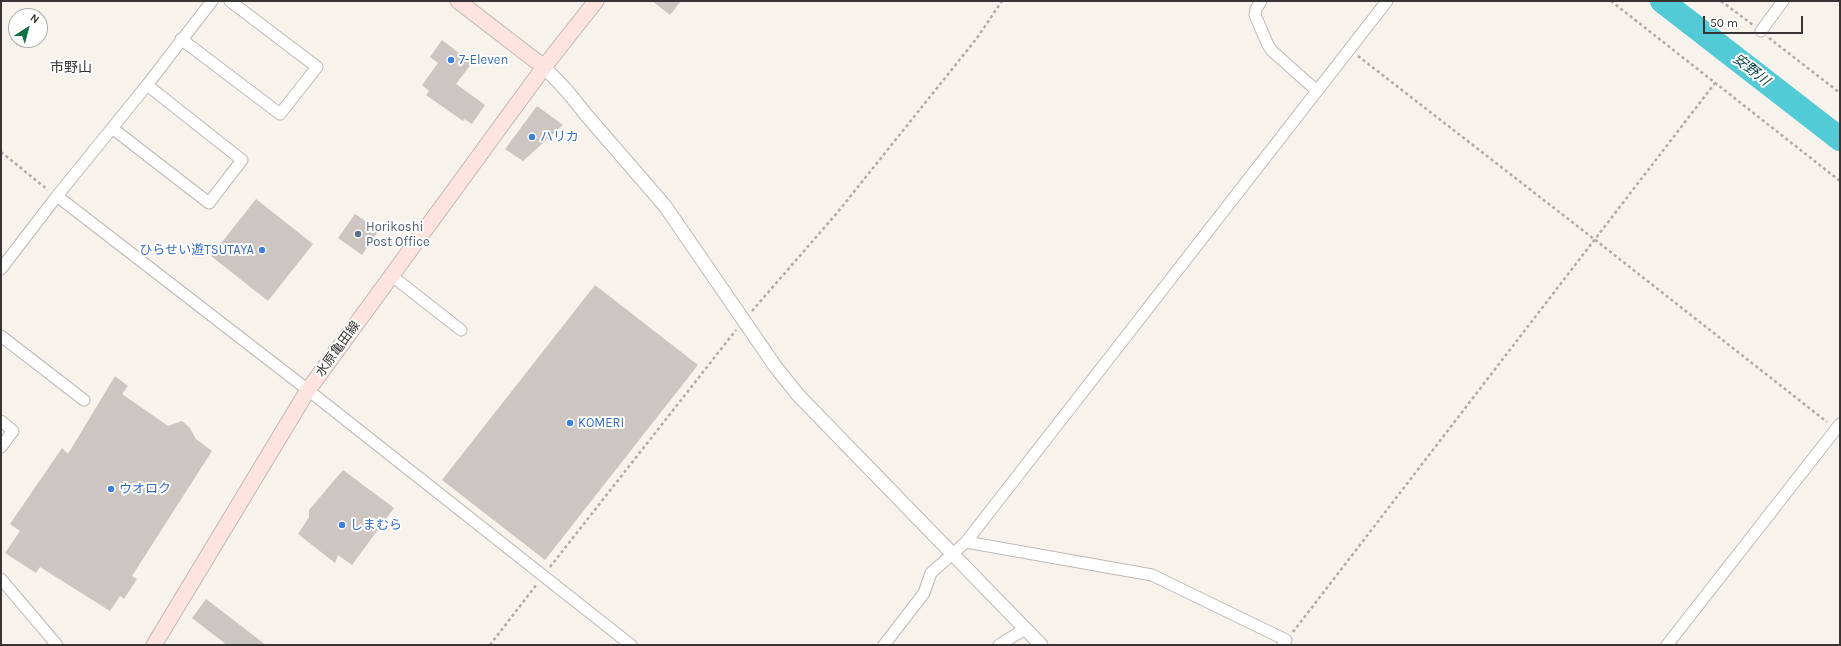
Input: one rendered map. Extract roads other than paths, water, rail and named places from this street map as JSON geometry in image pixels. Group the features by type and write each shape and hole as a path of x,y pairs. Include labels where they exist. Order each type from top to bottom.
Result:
{"main road":[{"path":"458,1 544,67"},
{"name":"水原亀田線","path":"154,645 308,390 544,67 596,1"}],"street":[{"path":"1,269 56,196 147,85 181,39 212,1"},
{"path":"181,39 280,114 317,67 230,1"},
{"path":"1261,1 1256,10 1256,15 1268,45 1272,51 1316,90"},
{"path":"884,645 924,593 932,573 966,542 1316,90 1387,1"},
{"path":"1761,32 1784,1"},
{"path":"544,67 568,91 588,117 665,206 775,366 798,396 1041,645"},
{"path":"112,128 208,203 242,160 147,85"},
{"path":"56,196 308,390 631,645"},
{"path":"392,276 461,330"},
{"path":"1,336 84,400"},
{"path":"1,421 13,431 1,447"},
{"path":"1667,645 1838,427"},
{"path":"966,542 1152,575 1285,643"},
{"path":"1,579 54,644"},
{"path":"999,645 1025,629"}],"waterway":[{"name":"安野川","path":"1662,1 1840,139"}],"place":[{"name":"7-Eleven","path":"451,60"},
{"name":"ハリカ","path":"532,137"},
{"name":"Horikoshi Post Office","path":"358,234"},
{"name":"ひらせい遊TSUTAYA","path":"262,250"},
{"name":"KOMERI","path":"570,423"},
{"name":"ウオロク","path":"111,489"},
{"name":"しまむら","path":"342,525"}],"district":[{"name":"市野山","path":"71,68"}]}
